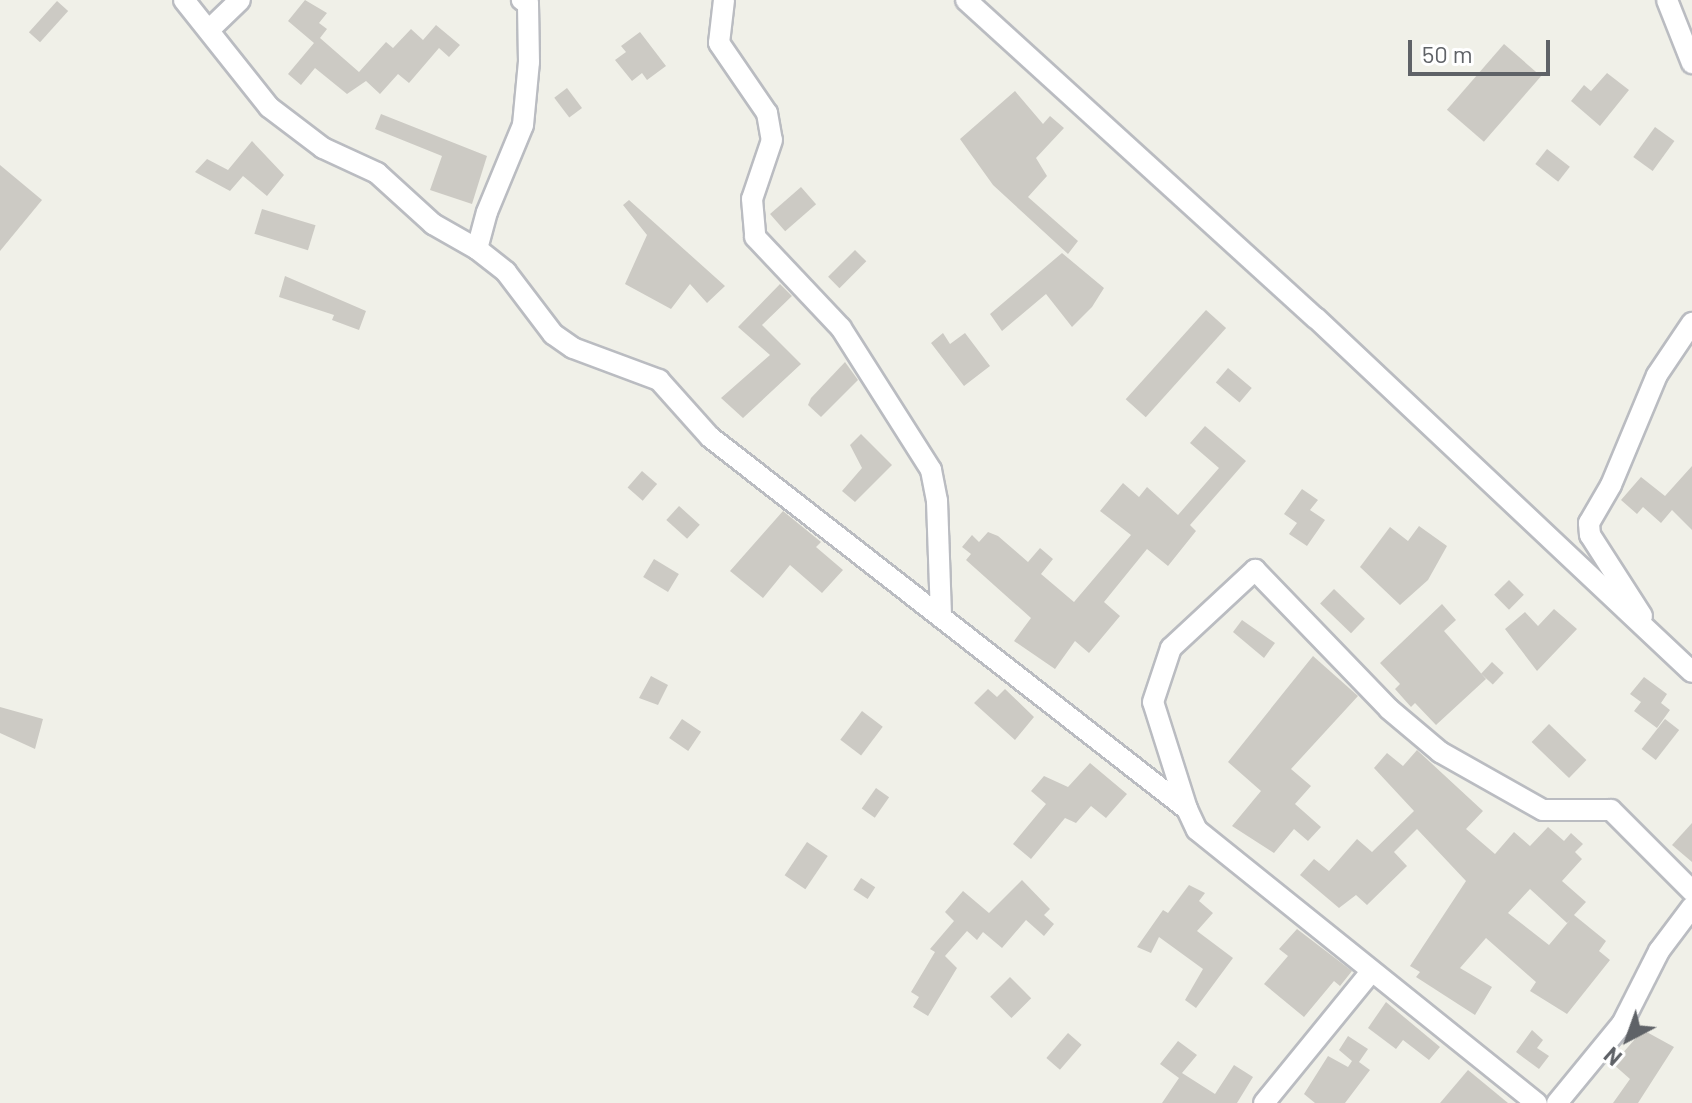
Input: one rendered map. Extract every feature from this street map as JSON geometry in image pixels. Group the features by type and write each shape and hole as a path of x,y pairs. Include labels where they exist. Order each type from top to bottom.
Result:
{"street":[{"path":"184,0 211,28 269,107 323,148 377,173 433,224 477,249 506,272 553,334 573,348 659,380 710,437 1187,809"},
{"path":"211,28 240,0"},
{"path":"477,249 487,212 523,125 529,62 528,3 522,0"},
{"path":"724,0 719,43 767,113 772,140 752,199 755,237 768,256 841,328 931,470 937,501 941,617"},
{"path":"966,0 1316,318 1692,672"},
{"path":"1667,0 1692,63"},
{"path":"1654,637 1590,535 1589,523 1611,485 1657,375 1692,323"},
{"path":"1537,1103 1370,973 1197,830 1187,809 1153,702 1171,648 1255,570 1389,709 1440,752 1543,810 1611,810 1692,891"},
{"path":"1557,1103 1622,1024 1659,951 1692,907"},
{"path":"1264,1103 1370,973"}],"building":[{"path":"305,0 327,13 319,23 327,29 320,38 359,72 386,42 393,48 411,29 423,40 436,25 460,45 449,57 439,48 409,83 398,74 380,94 366,81 347,94 315,68 301,85 288,74 314,43 288,21"},
{"path":"57,1 68,11 40,42 29,32"},
{"path":"640,32 666,66 647,80 642,73 632,81 615,60 626,52 621,46"},
{"path":"1504,44 1541,76 1484,142 1447,110"},
{"path":"1607,73 1629,90 1600,126 1571,101 1584,85 1591,91"},
{"path":"567,88 582,108 569,118 554,98"},
{"path":"1015,91 1043,124 1050,116 1064,128 1036,158 1047,176 1028,197 1078,241 1068,254 993,185 960,139"},
{"path":"381,114 487,156 472,204 430,190 442,156 375,129"},
{"path":"1655,127 1674,141 1653,171 1633,157"},
{"path":"252,141 284,175 267,196 243,176 230,191 195,172 207,159 228,170"},
{"path":"1547,149 1570,167 1558,182 1535,164"},
{"path":"0,165 42,200 0,251"},
{"path":"801,187 816,204 785,231 770,214"},
{"path":"629,200 725,286 707,303 690,284 671,309 625,284 647,235 623,205"},
{"path":"262,209 316,225 308,250 254,234"},
{"path":"855,250 866,261 839,288 828,277"},
{"path":"1062,253 1104,288 1092,307 1072,327 1046,294 1002,331 990,314"},
{"path":"285,276 366,311 359,330 332,320 334,315 279,297"},
{"path":"780,284 792,296 762,325 801,364 743,418 721,398 770,355 738,327"},
{"path":"1206,310 1226,328 1146,417 1126,399"},
{"path":"943,333 950,344 965,333 990,366 964,386 931,343"},
{"path":"845,362 858,380 821,417 808,405 811,398"},
{"path":"1228,368 1252,388 1240,402 1216,383"},
{"path":"1205,426 1246,461 1190,525 1196,531 1168,566 1147,549 1104,602 1120,616 1089,653 1075,641 1055,669 1014,641 1031,618 966,560 971,554 962,547 972,535 979,542 988,532 998,536 1028,562 1040,548 1053,559 1041,574 1074,602 1131,535 1100,511 1123,483 1139,497 1147,487 1178,515 1219,468 1190,443"},
{"path":"861,434 892,465 855,502 842,491 862,468 850,445"},
{"path":"1692,466 1692,530 1672,510 1661,523 1643,507 1637,514 1621,500 1641,477 1665,496"},
{"path":"642,471 657,484 643,501 628,488"},
{"path":"1302,489 1318,500 1310,510 1325,520 1307,546 1289,534 1297,523 1284,514"},
{"path":"679,506 700,525 687,539 666,520"},
{"path":"783,511 821,542 816,547 843,570 822,593 790,565 763,598 730,571"},
{"path":"1419,526 1447,546 1428,580 1400,605 1360,567 1390,527 1408,541"},
{"path":"654,559 679,574 668,592 643,577"},
{"path":"1509,580 1524,595 1509,610 1494,595"},
{"path":"1334,589 1365,619 1351,633 1320,603"},
{"path":"1442,604 1456,620 1444,631 1486,679 1436,725 1415,703 1411,707 1395,689 1400,684 1380,663"},
{"path":"1554,609 1577,629 1537,671 1505,629 1525,612 1538,626"},
{"path":"1242,620 1275,643 1264,658 1233,632"},
{"path":"1313,656 1358,696 1291,769 1311,786 1295,804 1321,827 1308,841 1294,829 1274,853 1232,826 1261,791 1228,762"},
{"path":"1492,662 1504,673 1493,685 1481,674"},
{"path":"651,676 668,685 658,705 639,698"},
{"path":"1644,677 1667,694 1661,703 1670,710 1657,728 1634,711 1641,702 1630,694"},
{"path":"988,689 997,697 1005,689 1034,717 1015,740 974,703"},
{"path":"0,707 43,719 35,749 0,733"},
{"path":"862,711 883,727 861,755 840,740"},
{"path":"682,719 701,732 688,751 669,738"},
{"path":"1665,719 1679,730 1656,760 1642,749"},
{"path":"1549,724 1586,760 1569,778 1532,742"},
{"path":"1417,750 1483,811 1466,829 1495,854 1514,832 1530,846 1548,827 1564,841 1571,833 1583,844 1575,852 1582,859 1562,881 1586,902 1574,915 1606,941 1599,951 1610,960 1567,1014 1530,991 1536,982 1486,938 1460,968 1492,987 1475,1015 1416,977 1420,972 1410,966 1466,881 1417,829 1394,852 1407,866 1367,905 1356,895 1339,908 1300,875 1314,859 1329,871 1357,839 1372,852 1414,811 1374,768 1387,753 1403,766","holes":["1530,889 1567,923 1570,920 1549,945 1508,913"]},
{"path":"1090,763 1127,794 1106,818 1091,806 1076,823 1065,818 1031,859 1013,844 1046,804 1031,791 1044,776 1068,787"},
{"path":"876,788 889,797 875,818 862,808"},
{"path":"1692,823 1692,862 1672,845"},
{"path":"807,842 828,856 805,889 785,875"},
{"path":"861,878 875,887 868,899 853,890"},
{"path":"1022,880 1050,909 1044,915 1054,924 1044,936 1026,920 1002,948 983,932 977,940 967,931 945,956 957,968 928,1016 913,1007 919,997 911,992 935,952 930,949 954,921 945,912 963,891 989,913"},
{"path":"1189,885 1205,893 1199,901 1213,913 1197,931 1233,958 1196,1008 1185,1000 1203,969 1159,937 1151,953 1137,947 1163,910 1168,913"},
{"path":"1297,929 1352,971 1340,986 1334,981 1304,1017 1264,984 1288,956 1279,949"},
{"path":"1010,977 1031,998 1011,1018 990,997"},
{"path":"1386,1002 1440,1047 1429,1060 1403,1040 1396,1049 1368,1028"},
{"path":"1532,1030 1543,1040 1537,1048 1549,1056 1539,1069 1516,1052"},
{"path":"1643,1030 1674,1047 1638,1103 1613,1103 1630,1079 1613,1064"},
{"path":"1068,1033 1082,1045 1060,1070 1046,1058"},
{"path":"1348,1036 1368,1049 1359,1062 1370,1070 1345,1103 1315,1103 1304,1094 1328,1056 1348,1067 1352,1061 1339,1050"},
{"path":"1178,1041 1197,1055 1182,1073 1215,1094 1234,1065 1253,1077 1237,1103 1162,1103 1179,1078 1160,1064"},
{"path":"1468,1070 1508,1103 1440,1103"}]}
